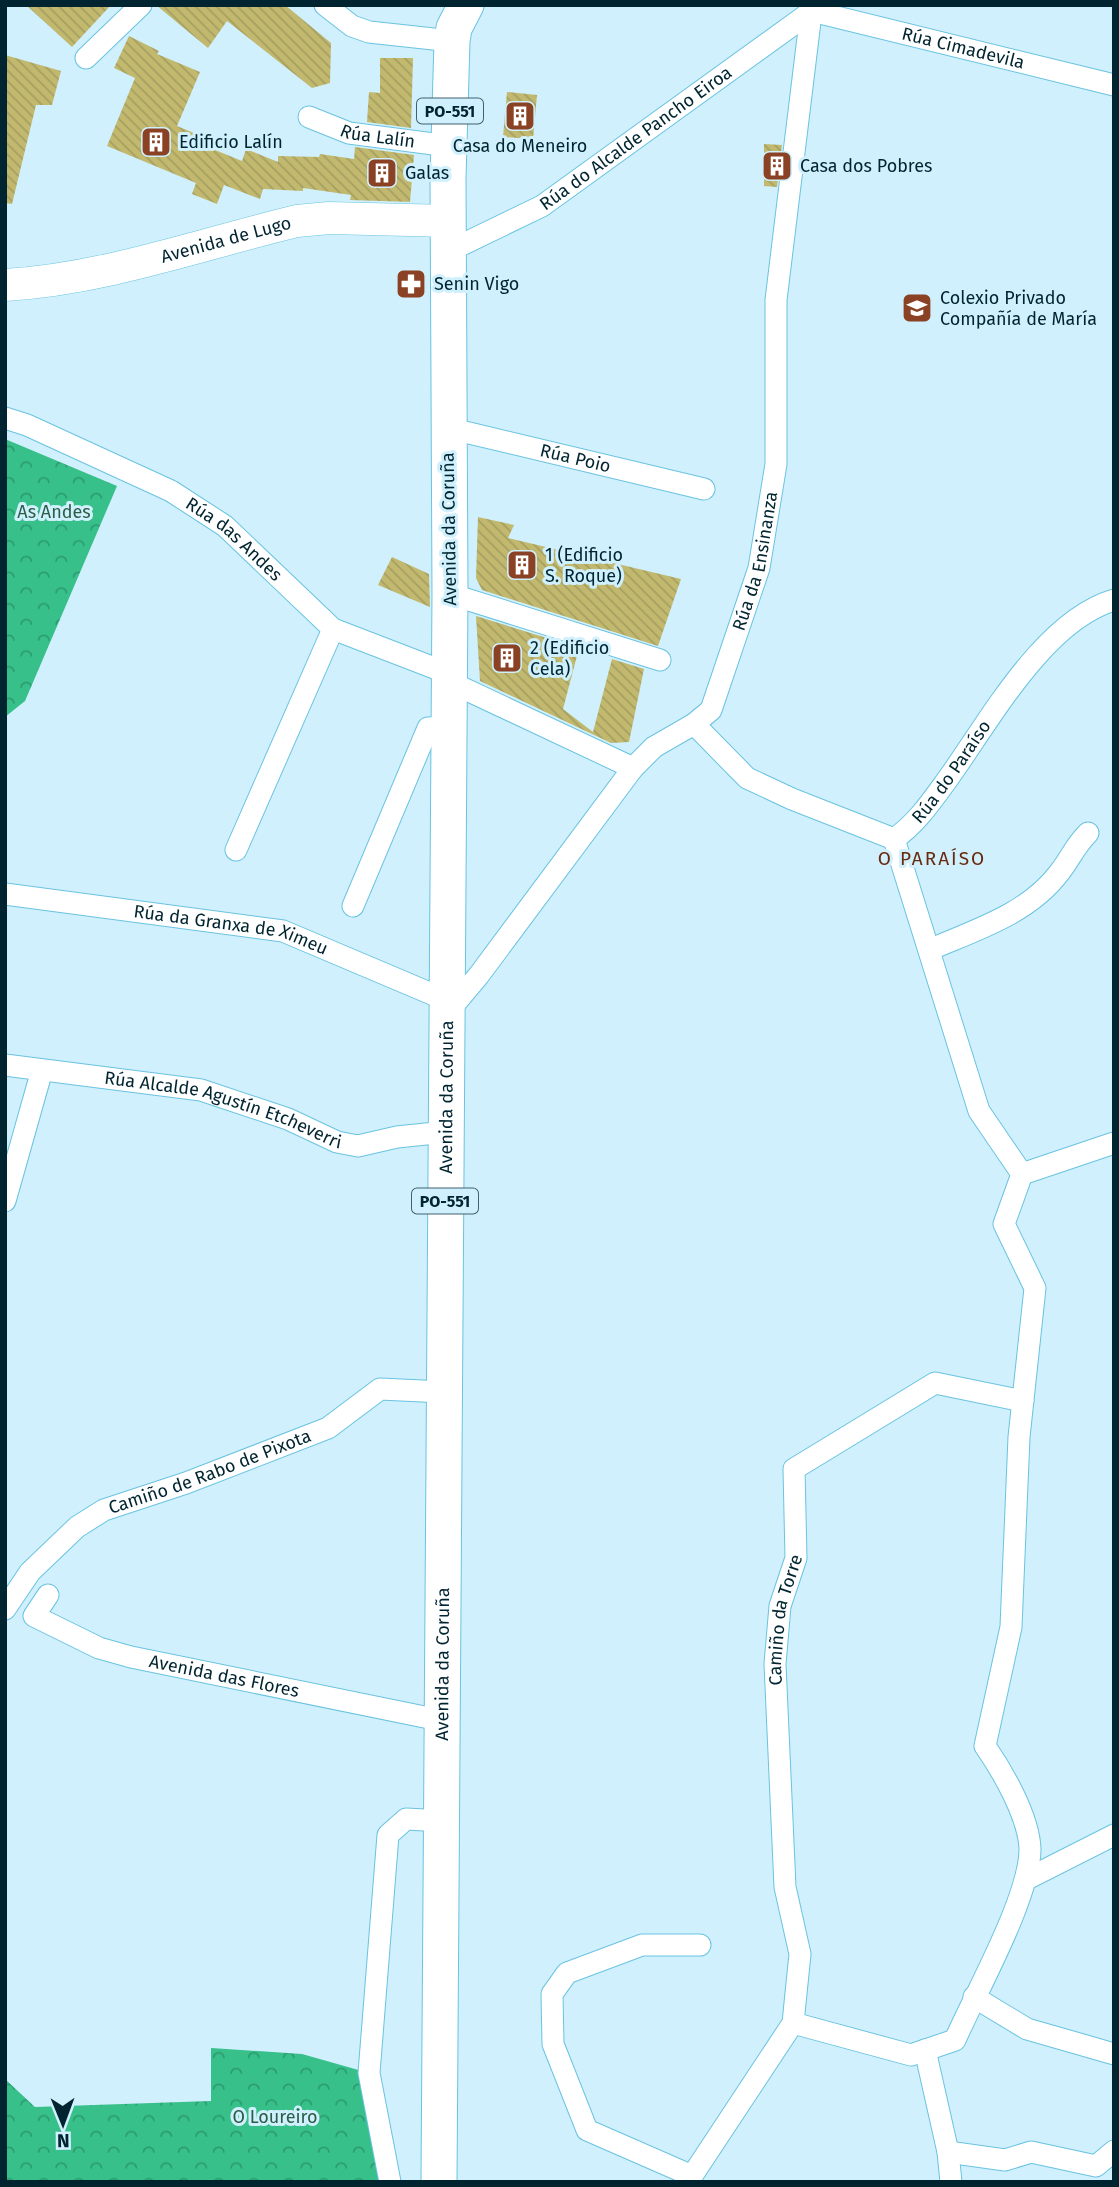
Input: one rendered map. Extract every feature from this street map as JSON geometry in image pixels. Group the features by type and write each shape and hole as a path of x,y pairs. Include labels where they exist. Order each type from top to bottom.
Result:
{"main road":[{"name":"PO-551","path":"449,236 449,146 456,20"},
{"name":"Avenida da Coruña","path":"439,2182 450,678 449,236"}],"street":[{"path":"86,58 141,5"},
{"path":"325,5 352,26 396,37 456,20"},
{"name":"Rúa Cimadevila","path":"812,8 1114,85"},
{"name":"Rúa do Alcalde Pancho Eiroa","path":"449,236 542,206 812,8"},
{"name":"Rúa da Ensinanza","path":"446,1007 480,975 634,768 654,747 694,724 711,710 721,686 759,568 774,477 776,299 812,8"},
{"name":"Rúa Lalín","path":"309,117 349,133 449,146"},
{"name":"Avenida de Lugo","path":"5,285 60,279 111,269 298,220 329,218 449,236"},
{"name":"Rúa das Andes","path":"5,418 40,430 171,491 225,526 333,629 450,678 634,768"},
{"name":"Rúa Poio","path":"448,428 704,489"},
{"path":"450,594 660,660"},
{"name":"Rúa do Paraíso","path":"894,839 909,829 931,802 1042,647 1094,606 1114,600"},
{"path":"236,850 333,629"},
{"path":"694,724 747,778 792,799 894,839 979,1111 1022,1174"},
{"path":"354,906 428,728 449,727"},
{"path":"929,950 1017,912 1059,873 1073,847 1088,833"},
{"name":"Rúa da Granxa de Ximeu","path":"5,894 283,931 446,1007"},
{"name":"Rúa Alcalde Agustín Etcheverri","path":"5,1065 201,1090 288,1119 337,1142 358,1146 397,1137 445,1132"},
{"path":"5,1201 41,1070"},
{"path":"1022,1174 1114,1143"},
{"path":"700,1945 642,1945 567,1973 552,1994 553,2044 587,2130 689,2178 793,2023 911,2055 955,2040 1027,1879 1030,1847 1010,1783 985,1746 1011,1627 1023,1401 1035,1288 1004,1224 1022,1174"},
{"name":"Camiño da Torre","path":"793,2023 800,1954 785,1887 775,1664 780,1606 796,1558 794,1469 935,1383 1023,1401"},
{"name":"Camiño de Rabo de Pixota","path":"5,1609 30,1572 77,1527 104,1510 186,1483 328,1428 380,1389 443,1392"},
{"name":"Avenida das Flores","path":"48,1595 34,1616 99,1648 444,1721"},
{"path":"390,2182 369,2073 388,1835 405,1819 443,1821"},
{"path":"1027,1879 1114,1835"},
{"path":"974,1997 1027,2029 1114,2054"},
{"path":"925,2050 948,2152 951,2182"},
{"path":"948,2152 1005,2160 1031,2152 1096,2166 1114,2151"}],"green space":[{"name":"As Andes","path":"5,439 117,486 25,701 5,717"},
{"name":"O Loureiro","path":"211,2048 302,2054 369,2073 390,2182 5,2182 5,2079 35,2107 211,2101"}],"building":[{"path":"26,5 111,5 72,47"},
{"path":"156,5 285,5 331,43 330,83 312,88 227,21 208,48"},
{"path":"129,36 159,51 157,54 200,72 177,126 206,138 203,145 242,161 246,149 278,162 278,156 319,157 320,154 354,159 355,147 414,155 410,202 350,200 351,195 303,188 303,191 263,189 260,199 224,185 217,204 192,194 196,183 107,146 135,78 114,68"},
{"path":"5,55 61,71 52,105 36,105 12,204 5,203"},
{"path":"380,58 413,58 411,128 367,122 369,92 380,93"},
{"name":"Casa do Meneiro","path":"507,92 537,95 533,139 503,137"},
{"name":"Casa dos Pobres","path":"764,144 782,145 777,187 764,186"},
{"path":"478,517 514,525 508,538 681,579 658,646 482,590 476,578"},
{"path":"392,557 429,574 430,607 378,585"},
{"path":"476,616 579,648 563,709 593,732 612,659 644,669 629,742 611,743 480,681"}],"place":[{"name":"Casa do Meneiro","path":"520,116"},
{"name":"Edificio Lalín","path":"156,142"},
{"name":"Casa dos Pobres","path":"777,166"},
{"name":"Galas","path":"382,173"},
{"name":"Senin Vigo","path":"411,284"},
{"name":"Colexio Privado Compañía de María","path":"917,308"},
{"name":"1 (Edificio S. Roque)","path":"522,565"},
{"name":"2 (Edificio Cela)","path":"507,658"}],"district":[{"name":"O PARAÍSO","path":"932,858"}]}
